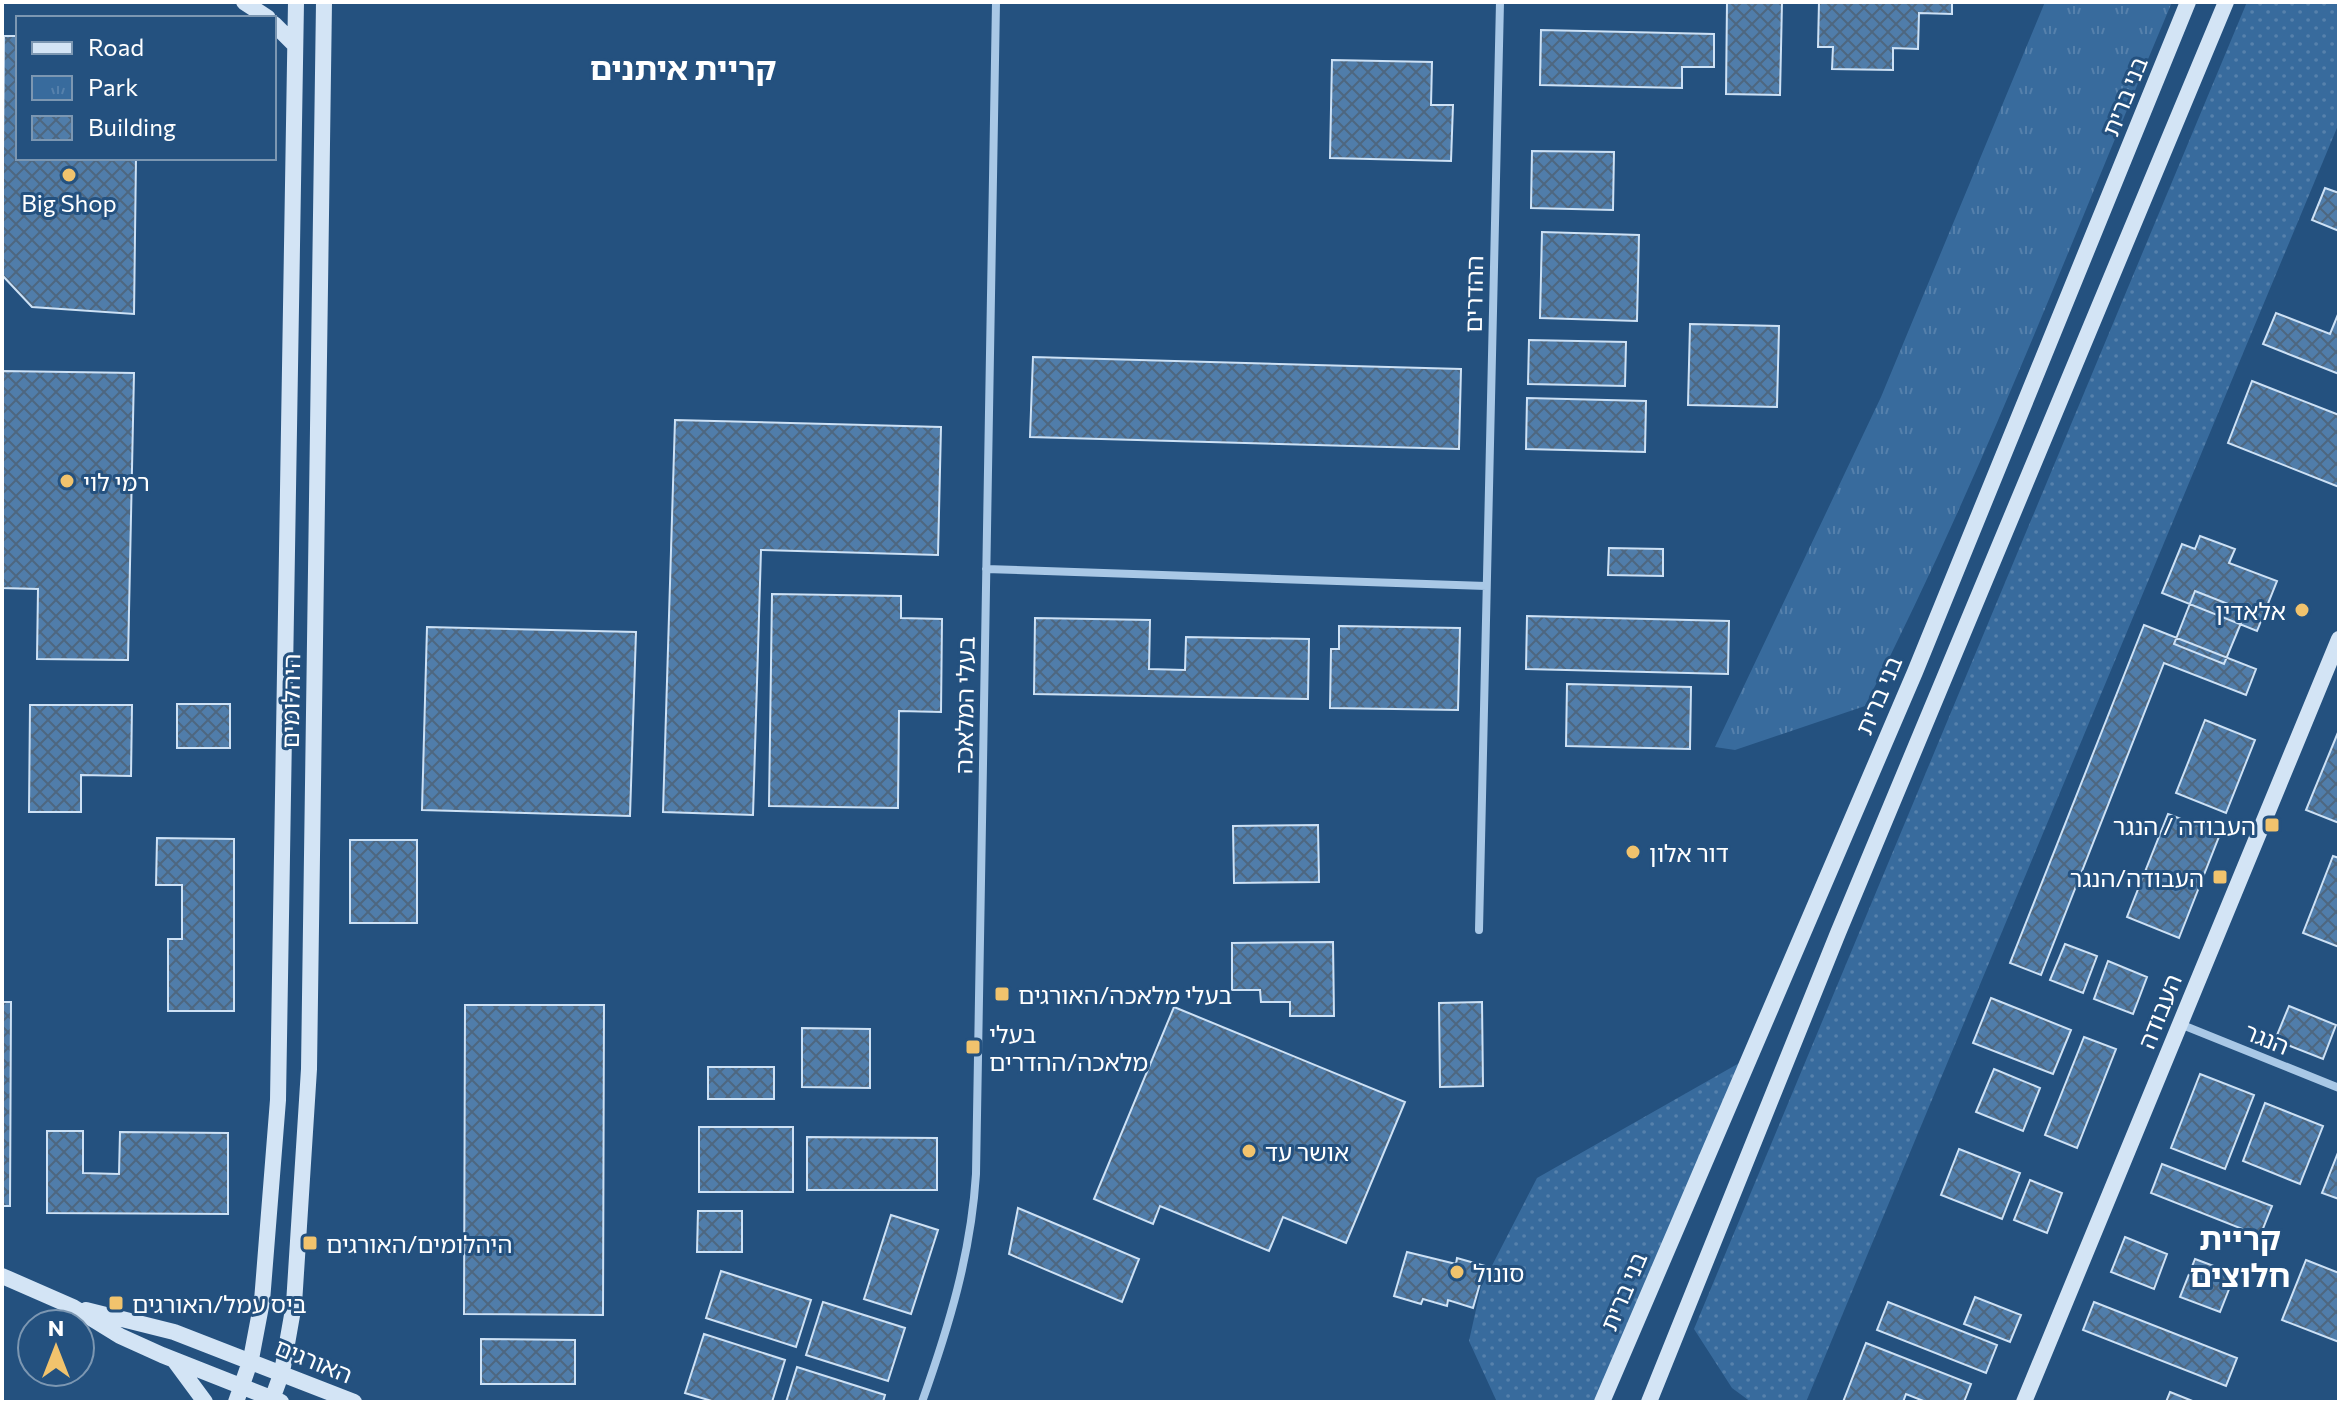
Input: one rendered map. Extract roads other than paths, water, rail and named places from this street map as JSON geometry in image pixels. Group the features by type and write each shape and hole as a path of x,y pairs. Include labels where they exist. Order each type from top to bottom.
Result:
{"street":[{"path":"244,2 265,16"},
{"name":"היהלומים","path":"236,1402 251,1359 262,1301 278,1100 296,2"},
{"name":"היהלומים","path":"275,1401 296,1281 309,1069 324,2"},
{"name":"בעלי המלאכה","path":"922,1402 949,1325 973,1221 996,2"},
{"name":"ההדרים","path":"1479,930 1500,2"},
{"name":"בני ברית","path":"1602,1402 1915,672 2188,2"},
{"path":"1649,1402 1838,933 2226,2"},
{"path":"276,26 295,45"},
{"path":"986,569 1486,586"},
{"name":"העבודה","path":"2024,1402 2339,639"},
{"name":"הנגר","path":"2180,1024 2339,1088"},
{"name":"האורגים","path":"2,1276 73,1307 120,1336 275,1401"},
{"name":"האורגים","path":"73,1307 139,1321 251,1359 354,1402"},
{"path":"173,1359 205,1402"}],"place":[{"name":"Big Shop","path":"69,175"},
{"name":"רמי לוי","path":"67,481"},
{"name":"אלאדין","path":"2302,610"},
{"name":"העבודה / הנגר","path":"2272,825"},
{"name":"דור אלון","path":"1633,852"},
{"name":"העבודה/הנגר","path":"2220,877"},
{"name":"בעלי מלאכה/האורגים","path":"1002,994"},
{"name":"בעלי מלאכה/ההדרים","path":"973,1047"},
{"name":"אושר עד","path":"1249,1151"},
{"name":"היהלומים/האורגים","path":"310,1243"},
{"name":"סונול","path":"1457,1272"},
{"name":"ביס עמל/האורגים","path":"116,1303"}],"district":[{"name":"קריית איתנים","path":"683,67"},
{"name":"קריית חלוצים","path":"2240,1256"}]}
